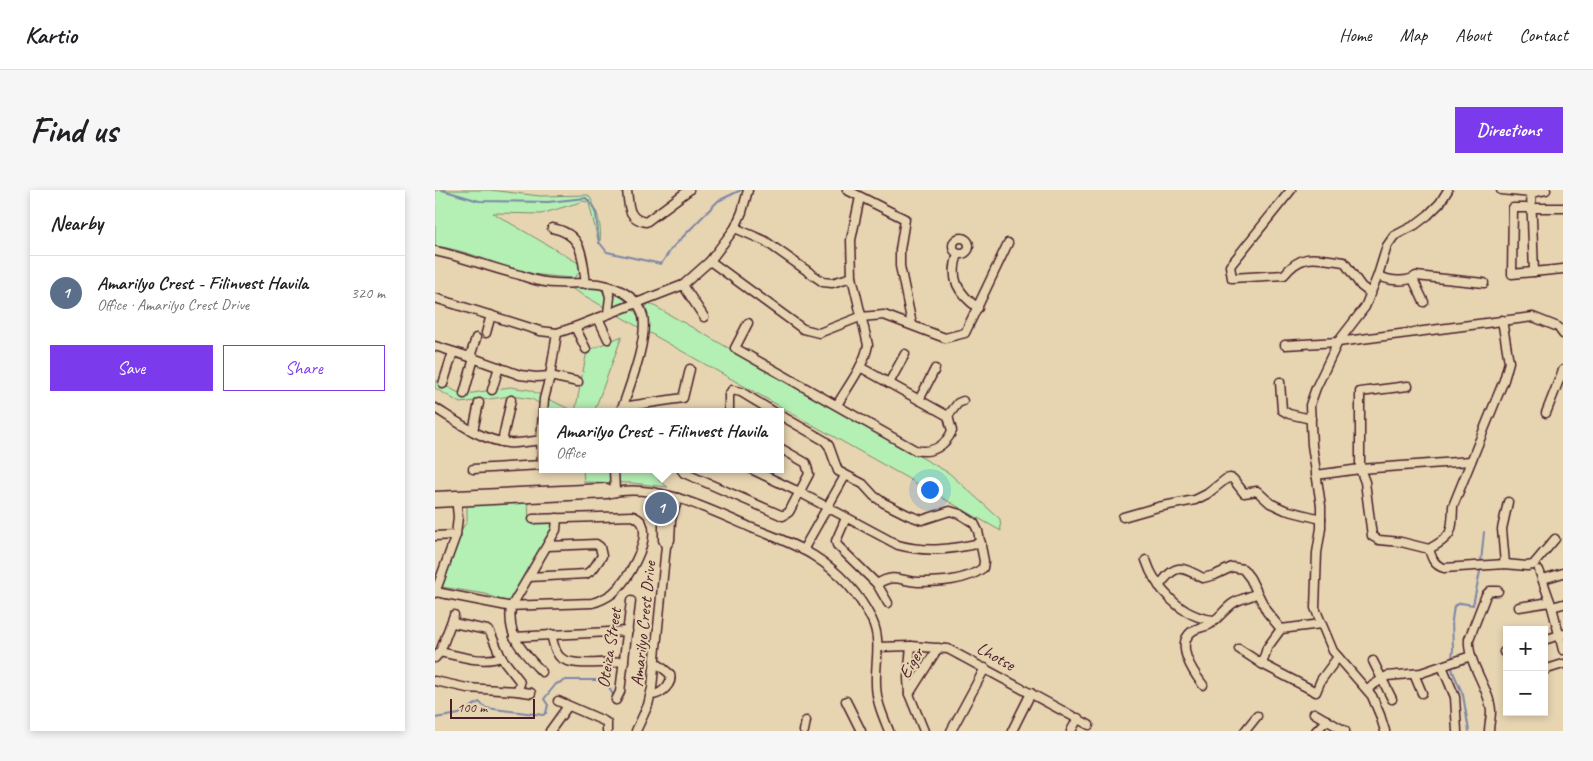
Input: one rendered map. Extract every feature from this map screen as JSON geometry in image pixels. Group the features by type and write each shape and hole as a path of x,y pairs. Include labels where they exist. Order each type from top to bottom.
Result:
{"street":[{"path":"627,190 630,212 639,221 646,222 689,190"},
{"path":"435,298 528,328 557,333 575,327 683,285 710,261 735,228 748,190"},
{"path":"847,190 905,219 900,250 900,266 912,324"},
{"path":"1291,190 1230,266 1232,278 1285,275 1293,264 1309,258 1344,262 1361,286 1371,294"},
{"path":"1385,731 1377,706 1367,689 1351,674 1338,657 1327,639 1315,608 1321,506 1316,475 1311,405 1316,388 1338,342 1365,307 1387,246 1394,236 1429,215 1448,190"},
{"path":"1501,190 1531,193 1546,190"},
{"path":"1531,193 1534,272"},
{"path":"837,405 860,367 868,345 852,277 851,240 860,197"},
{"path":"1563,208 1513,208 1512,274 1563,269"},
{"path":"552,228 563,230 573,237 581,248 586,284"},
{"path":"735,228 765,241 823,282 832,283 852,277"},
{"path":"710,261 803,329 819,332 860,317 884,315 945,338 958,336 965,332 1008,243"},
{"path":"435,251 545,282 607,286 619,290 638,303 643,316 643,336 622,408"},
{"path":"958,254 954,270 955,281 967,300 978,308"},
{"path":"1378,275 1383,279 1394,280 1413,279 1416,276 1484,283"},
{"path":"1413,279 1424,302"},
{"path":"683,285 704,317"},
{"path":"607,286 610,297 608,313"},
{"path":"487,333 491,316"},
{"path":"1285,344 1338,342 1533,317 1558,327 1563,334"},
{"path":"598,318 608,339"},
{"path":"1408,386 1360,392 1360,469 1365,482 1372,536 1379,540 1401,542 1429,549 1447,540 1452,526 1453,506 1504,380 1509,362 1502,320"},
{"path":"749,323 735,348 915,450 923,452 932,451 948,439 952,431 948,416 860,367"},
{"path":"575,327 586,349"},
{"path":"543,408 557,333"},
{"path":"464,394 476,338"},
{"path":"435,346 472,357 520,375 550,376 578,382"},
{"path":"443,384 453,352"},
{"path":"889,384 905,354"},
{"path":"492,390 499,367"},
{"path":"628,408 683,398 690,369"},
{"path":"919,400 935,369"},
{"path":"1546,413 1563,370"},
{"path":"1280,382 1283,410 1289,414 1311,419"},
{"path":"729,408 729,394 732,390 741,392 767,408"},
{"path":"502,442 511,400"},
{"path":"948,416 958,403 963,401"},
{"path":"473,431 479,403"},
{"path":"435,408 488,439 509,443 539,440"},
{"path":"784,417 825,442 829,446 838,471 863,484 873,496 884,503 922,520 950,511 959,514 974,524 981,542 983,568 976,574 942,581 917,582 887,578 877,584"},
{"path":"683,473 783,516 789,512 809,474 809,468 806,463 784,450"},
{"path":"1316,475 1360,469 1471,460"},
{"path":"473,469 539,465"},
{"path":"614,473 615,492"},
{"path":"759,473 898,545 914,549 935,550 957,548 981,542"},
{"path":"803,550 845,476"},
{"path":"1123,517 1158,507 1195,500 1230,478 1233,479 1244,493 1257,491 1270,503 1285,510 1321,519"},
{"path":"435,496 457,498 647,492 678,498 709,509 803,550 832,569 846,583 857,595 873,622 877,632 878,647 877,700 889,731"},
{"name":"Amarilyo Crest Drive","path":"663,495 663,540 666,546"},
{"path":"435,503 457,498"},
{"path":"457,498 456,535 435,593 511,607 592,603 602,600 614,592 634,565 643,542 643,524 633,516 533,519"},
{"name":"Amarilyo Crest Drive","path":"636,731 651,695 666,546 670,540 671,520 678,498"},
{"path":"1505,564 1502,529 1508,502"},
{"path":"542,672 518,645 514,637 510,626 511,607 548,546 556,530 557,518"},
{"path":"846,518 836,541 837,545 877,584 888,603"},
{"path":"435,536 456,535"},
{"path":"1429,549 1434,562 1444,568 1505,564 1527,566 1533,565 1555,539"},
{"path":"529,577 586,574 593,569 602,556 600,547 596,544 548,546"},
{"path":"1145,560 1150,573 1164,593 1180,606 1201,617 1215,620"},
{"path":"1159,586 1169,574 1177,569 1189,570 1203,578 1232,567 1243,568 1267,612 1281,629"},
{"path":"1539,570 1561,634 1563,650"},
{"path":"1543,579 1563,573"},
{"path":"1489,731 1491,710 1471,656 1469,639 1486,595 1497,590"},
{"path":"1203,685 1194,673 1186,656 1185,646 1188,636 1193,630 1215,620 1234,602 1257,593"},
{"name":"Oteiza Street","path":"616,700 620,692 631,601"},
{"path":"1519,607 1563,604"},
{"path":"501,657 484,660 437,655 454,619 487,630 492,636 501,657 519,680 520,684 517,690"},
{"path":"1262,664 1267,648 1281,629 1321,624"},
{"path":"514,637 628,631"},
{"path":"551,634 556,650 566,662 624,661"},
{"path":"1548,639 1561,634"},
{"path":"911,646 908,678 909,694 925,731"},
{"name":"Lhotse","path":"878,647 911,646 948,649 957,652 1089,725"},
{"name":"Eiger","path":"909,694 938,648"},
{"path":"1239,649 1262,664 1316,692 1321,680 1338,657"},
{"path":"1367,689 1387,676 1414,674 1471,656"},
{"path":"651,695 660,694 671,681 670,674 655,661"},
{"path":"1373,661 1392,699"},
{"path":"1548,669 1563,664"},
{"path":"1442,666 1455,697 1457,731"},
{"path":"951,731 985,668"},
{"path":"1414,674 1422,693"},
{"path":"435,681 467,688 517,690 531,693"},
{"path":"1012,731 1015,721 1031,693"},
{"path":"846,700 861,731"},
{"path":"558,701 604,721 607,723 607,731"},
{"path":"550,731 568,706"},
{"path":"1315,713 1345,731"},
{"path":"1071,731 1077,718"},
{"path":"1245,731 1255,718 1260,726"},
{"path":"1316,731 1327,720"},
{"path":"804,731 806,721"}],"green space":[{"path":"435,190 490,190 540,196 588,195 594,205 598,218 601,233 599,244 589,203 584,201 541,214 493,213 580,264 580,272 574,278 528,273 470,254 435,246"},
{"path":"569,287 601,289 607,299 606,308"},
{"path":"617,295 626,302 614,308 613,298"},
{"path":"649,303 949,473 1000,519 1001,531 648,332 646,307"},
{"path":"631,309 637,314 640,328 616,314"},
{"path":"622,336 595,408 576,408 587,351"},
{"path":"435,380 457,392 467,394 510,387 530,390 567,408 546,408 532,399 511,396 460,403 435,388"},
{"path":"583,473 656,473 659,481 668,487 632,483 584,482"},
{"path":"528,500 529,521 551,520 552,528 508,603 485,594 442,587 442,579 461,530 467,522 467,503"}],"waterway":[{"path":"442,190 479,201 548,202 586,198 596,214 599,242 607,252 661,264 672,248 718,201 741,190"},
{"path":"1481,562 1484,532"},
{"path":"1452,659 1454,606 1461,603 1473,605 1481,567"},
{"path":"1452,666 1463,695 1469,731"},
{"path":"435,718 459,714 479,702 486,708 543,715 546,713 548,705 544,699 556,684 566,680 605,680 613,695"}],"place":[{"name":"Amarilyo Crest - Filinvest Havila","path":"661,508"}]}
